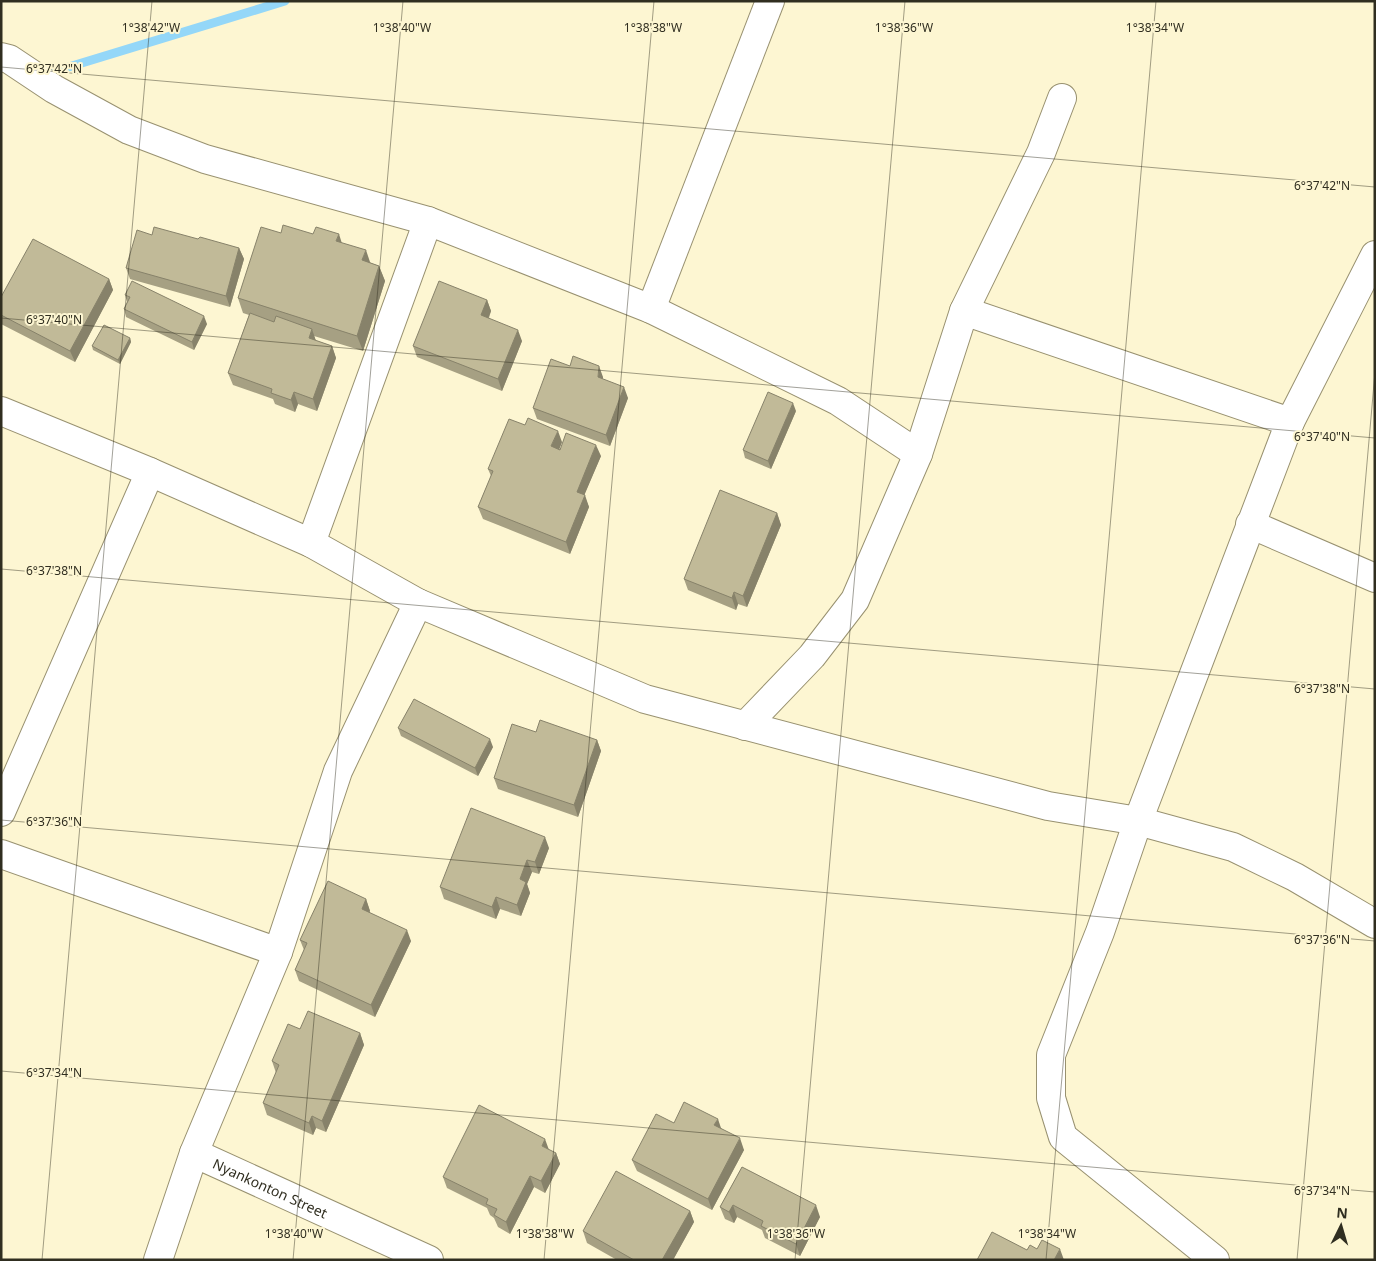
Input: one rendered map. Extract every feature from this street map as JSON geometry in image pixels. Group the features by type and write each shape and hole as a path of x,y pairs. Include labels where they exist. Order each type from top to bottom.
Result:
{"street":[{"path":"651,309 770,1"},
{"path":"1,56 9,59 54,89 129,130 205,159 428,221 651,309 838,401 918,454"},
{"path":"745,726 812,656 855,600 918,454 964,311 1041,153 1062,98"},
{"path":"311,543 428,221"},
{"path":"1202,1256 1064,1137 1051,1098 1051,1055 1100,932 1138,821 1290,422 1375,254"},
{"path":"964,311 1290,422"},
{"path":"1,412 150,472 311,543 418,603 645,699 1048,806 1138,821 1233,848 1294,877 1375,924"},
{"path":"1,812 150,472"},
{"path":"1250,524 1375,578"},
{"path":"158,1260 194,1153 278,952 338,772 418,603"},
{"path":"1,854 278,952"},
{"name":"Nyankonton Street","path":"194,1153 428,1260"}],"building":[{"path":"283,225 313,234 316,227 339,234 336,241 366,250 362,260 379,266 357,336 238,298 261,227 281,233"},
{"path":"154,227 239,248 226,296 126,268 137,230 152,235"},
{"path":"33,239 109,279 70,351 1,315 1,297"},
{"path":"132,281 204,316 192,342 124,309 130,297 125,295"},
{"path":"439,281 487,300 481,315 518,330 498,379 413,346"},
{"path":"250,313 274,322 276,316 312,329 309,338 332,346 313,399 294,392 291,400 271,393 272,389 228,373"},
{"path":"104,325 130,338 118,360 92,346"},
{"path":"573,356 599,366 598,377 624,387 606,435 533,408 551,359 570,366"},
{"path":"768,392 793,403 768,461 743,450"},
{"path":"528,418 558,431 551,446 560,450 566,433 596,445 577,492 585,495 566,542 478,507 493,471 488,469 509,419 525,425"},
{"path":"720,490 777,513 743,596 734,592 732,598 684,579"},
{"path":"414,699 490,739 475,768 398,728"},
{"path":"540,720 597,740 574,805 494,778 512,724 536,732"},
{"path":"471,808 545,837 535,862 527,860 520,879 526,882 517,905 496,897 492,907 440,887"},
{"path":"328,881 366,899 362,909 407,930 371,1005 295,970 307,943 300,940"},
{"path":"308,1011 360,1033 322,1121 312,1116 309,1123 263,1103 279,1065 272,1061 288,1024 300,1029"},
{"path":"684,1102 718,1119 714,1125 740,1138 708,1199 632,1160 656,1114 674,1123"},
{"path":"479,1105 545,1139 542,1146 556,1153 541,1181 530,1176 506,1222 494,1215 497,1209 486,1204 488,1199 443,1177"},
{"path":"742,1167 816,1205 796,1244 761,1226 763,1221 733,1205 729,1212 720,1207"},
{"path":"616,1171 690,1211 662,1260 634,1260 583,1231"},
{"path":"992,1232 1027,1250 1030,1245 1037,1249 1042,1240 1060,1249 1054,1260 977,1260"}],"waterway":[{"path":"41,73 49,73 285,1"}]}
